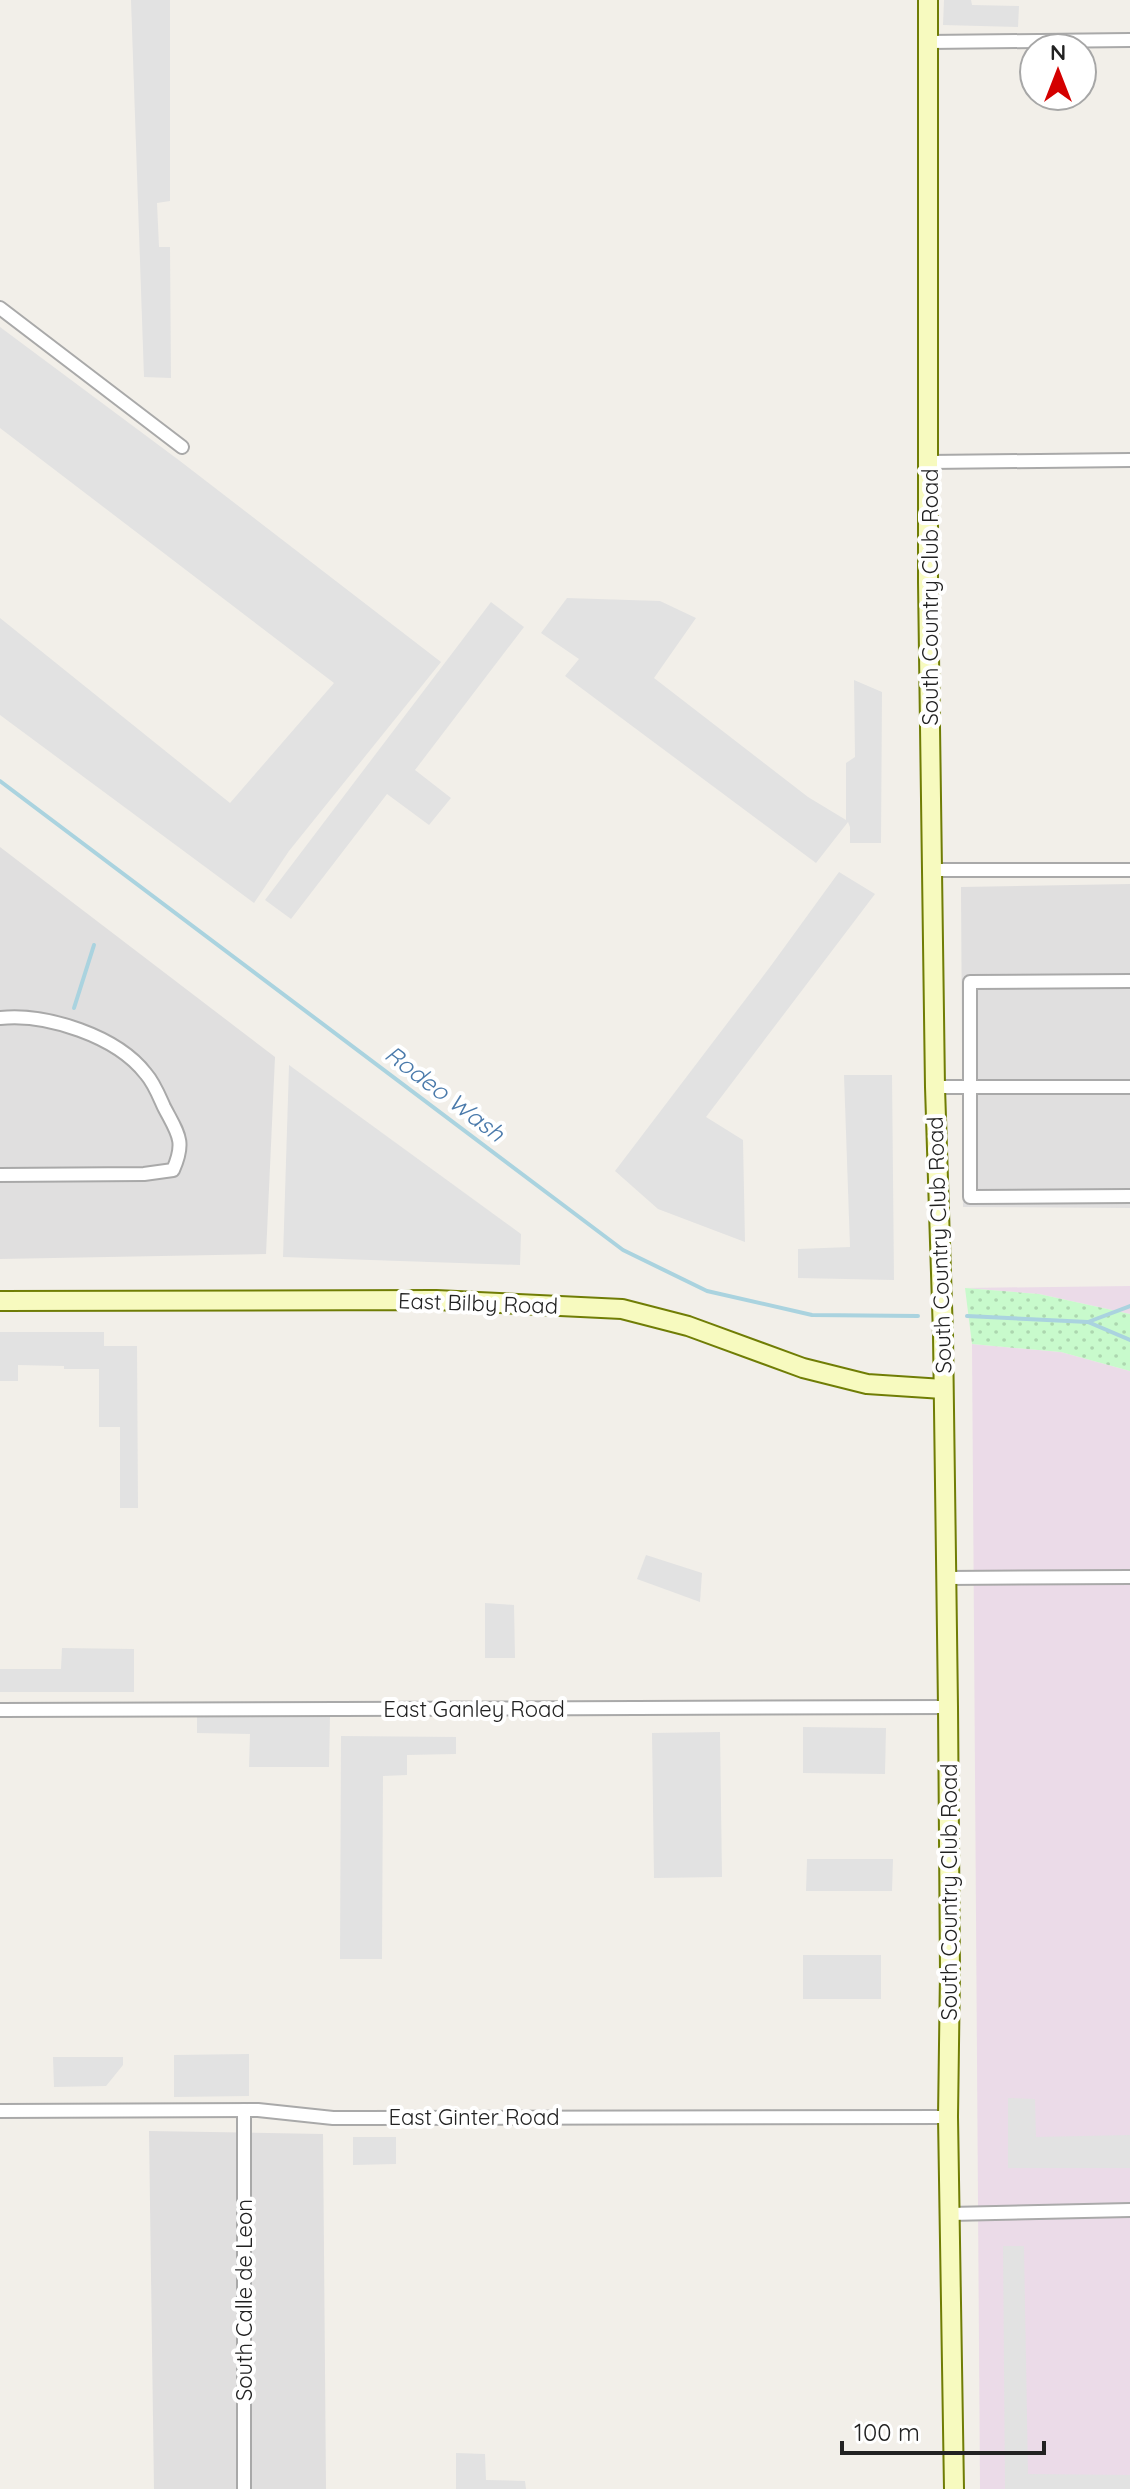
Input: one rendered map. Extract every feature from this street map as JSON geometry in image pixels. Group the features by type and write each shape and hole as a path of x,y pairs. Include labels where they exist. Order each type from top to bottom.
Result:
{"street":[{"name":"South Country Club Road","path":"928,0 932,870 948,1707 948,2117 954,2489"},
{"path":"929,42 1130,40"},
{"path":"0,308 182,447"},
{"path":"929,462 1130,460"},
{"path":"932,870 1130,870"},
{"path":"1130,981 970,982 970,1197 1130,1196"},
{"path":"0,1018 20,1016 59,1023 116,1046 146,1073 178,1133 181,1151 173,1170 144,1174 0,1175"},
{"path":"935,1087 1130,1087"},
{"name":"East Bilby Road","path":"0,1301 436,1300 622,1309 688,1326 803,1368 854,1381 943,1389"},
{"path":"946,1578 1130,1577"},
{"name":"East Ganley Road","path":"0,1710 948,1707"},
{"name":"East Ginter Road","path":"0,2111 244,2110 347,2118 948,2117"},
{"name":"South Calle de Leon","path":"244,2110 244,2489"},
{"path":"950,2214 1130,2210"}],"shaded area":[{"path":"131,0 170,0 170,201 157,203 159,247 170,247 171,378 144,377"},
{"path":"944,0 971,0 972,5 1019,6 1018,27 943,25"},
{"path":"0,327 441,662 289,851 254,903 0,715 0,618 230,803 334,683 0,428"},
{"path":"567,598 660,601 696,618 654,678 808,797 846,820 846,763 855,757 854,680 882,692 881,843 850,843 848,822 816,863 565,676 579,659 541,633"},
{"path":"491,602 524,627 415,770 451,798 429,825 387,794 291,919 265,900"},
{"path":"0,847 275,1057 266,1254 0,1259"},
{"path":"839,872 875,894 706,1117 743,1140 745,1242 658,1209 615,1171"},
{"path":"1130,884 1130,1208 963,1207 961,887"},
{"path":"289,1065 521,1234 520,1265 283,1257"},
{"path":"844,1075 892,1075 894,1280 798,1278 798,1249 850,1247"},
{"path":"1130,1286 1130,1314 1039,1294 965,1288"},
{"path":"0,1332 104,1332 104,1346 137,1346 138,1508 120,1508 120,1427 99,1427 99,1369 18,1365 18,1381 0,1381"},
{"path":"972,1344 1061,1352 1130,1371 1130,2489 980,2489"},
{"path":"646,1555 702,1573 700,1602 637,1579"},
{"path":"485,1603 514,1605 515,1658 485,1658"},
{"path":"62,1648 134,1649 134,1692 0,1692 0,1669 61,1669"},
{"path":"197,1714 330,1715 329,1767 249,1767 250,1734 197,1733"},
{"path":"803,1727 886,1728 885,1774 803,1773"},
{"path":"720,1732 722,1877 654,1878 652,1733"},
{"path":"341,1736 456,1737 456,1754 407,1755 407,1775 383,1776 382,1959 340,1959"},
{"path":"807,1859 893,1859 892,1891 806,1891"},
{"path":"803,1955 881,1955 881,1999 803,1999"},
{"path":"249,2054 249,2096 174,2097 174,2055"},
{"path":"53,2057 123,2057 123,2065 106,2086 54,2087"},
{"path":"1008,2098 1035,2099 1036,2137 1130,2135 1130,2168 1008,2168"},
{"path":"149,2131 323,2134 326,2489 154,2489"},
{"path":"353,2137 396,2137 396,2164 353,2165"},
{"path":"1003,2246 1024,2246 1028,2474 1130,2475 1130,2489 1005,2489"},
{"path":"456,2453 485,2454 486,2480 525,2481 526,2489 456,2489"}],"green space":[{"path":"965,1288 1039,1294 1130,1314 1130,1371 1061,1352 972,1344"}],"waterway":[{"name":"Rodeo Wash","path":"0,781 623,1250 707,1291 812,1315 918,1316"},
{"path":"74,1008 94,945"},
{"path":"1088,1322 1130,1306"},
{"name":"Rodeo Wash","path":"967,1316 1088,1322 1130,1340"}]}
